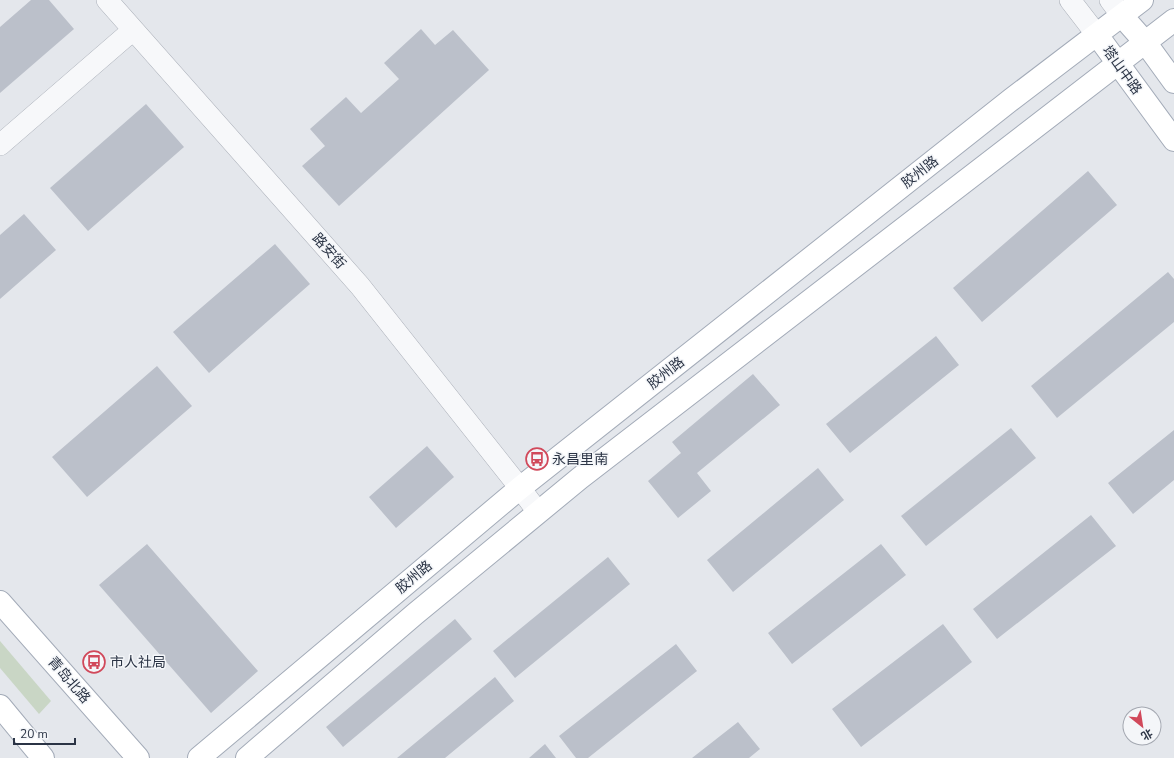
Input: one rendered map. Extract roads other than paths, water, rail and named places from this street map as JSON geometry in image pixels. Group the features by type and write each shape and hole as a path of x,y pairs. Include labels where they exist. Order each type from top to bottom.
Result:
{"main road":[{"name":"胶州路","path":"199,758 520,488 1012,99 1097,35 1116,8 1142,0"},
{"path":"1116,8 1174,82"},
{"name":"胶州路","path":"247,758 415,614 538,512 1174,20"},
{"name":"塔山中路","path":"1097,35 1174,140"},
{"name":"青岛北路","path":"0,602 138,758"},
{"path":"0,706 43,758"}],"street":[{"name":"路安街","path":"107,0 360,286 538,512"},
{"name":"塔山中路","path":"1070,0 1097,35"},
{"path":"0,145 133,30"}],"place":[{"name":"永昌里南","path":"537,459"},
{"name":"市人社局","path":"94,662"}]}
